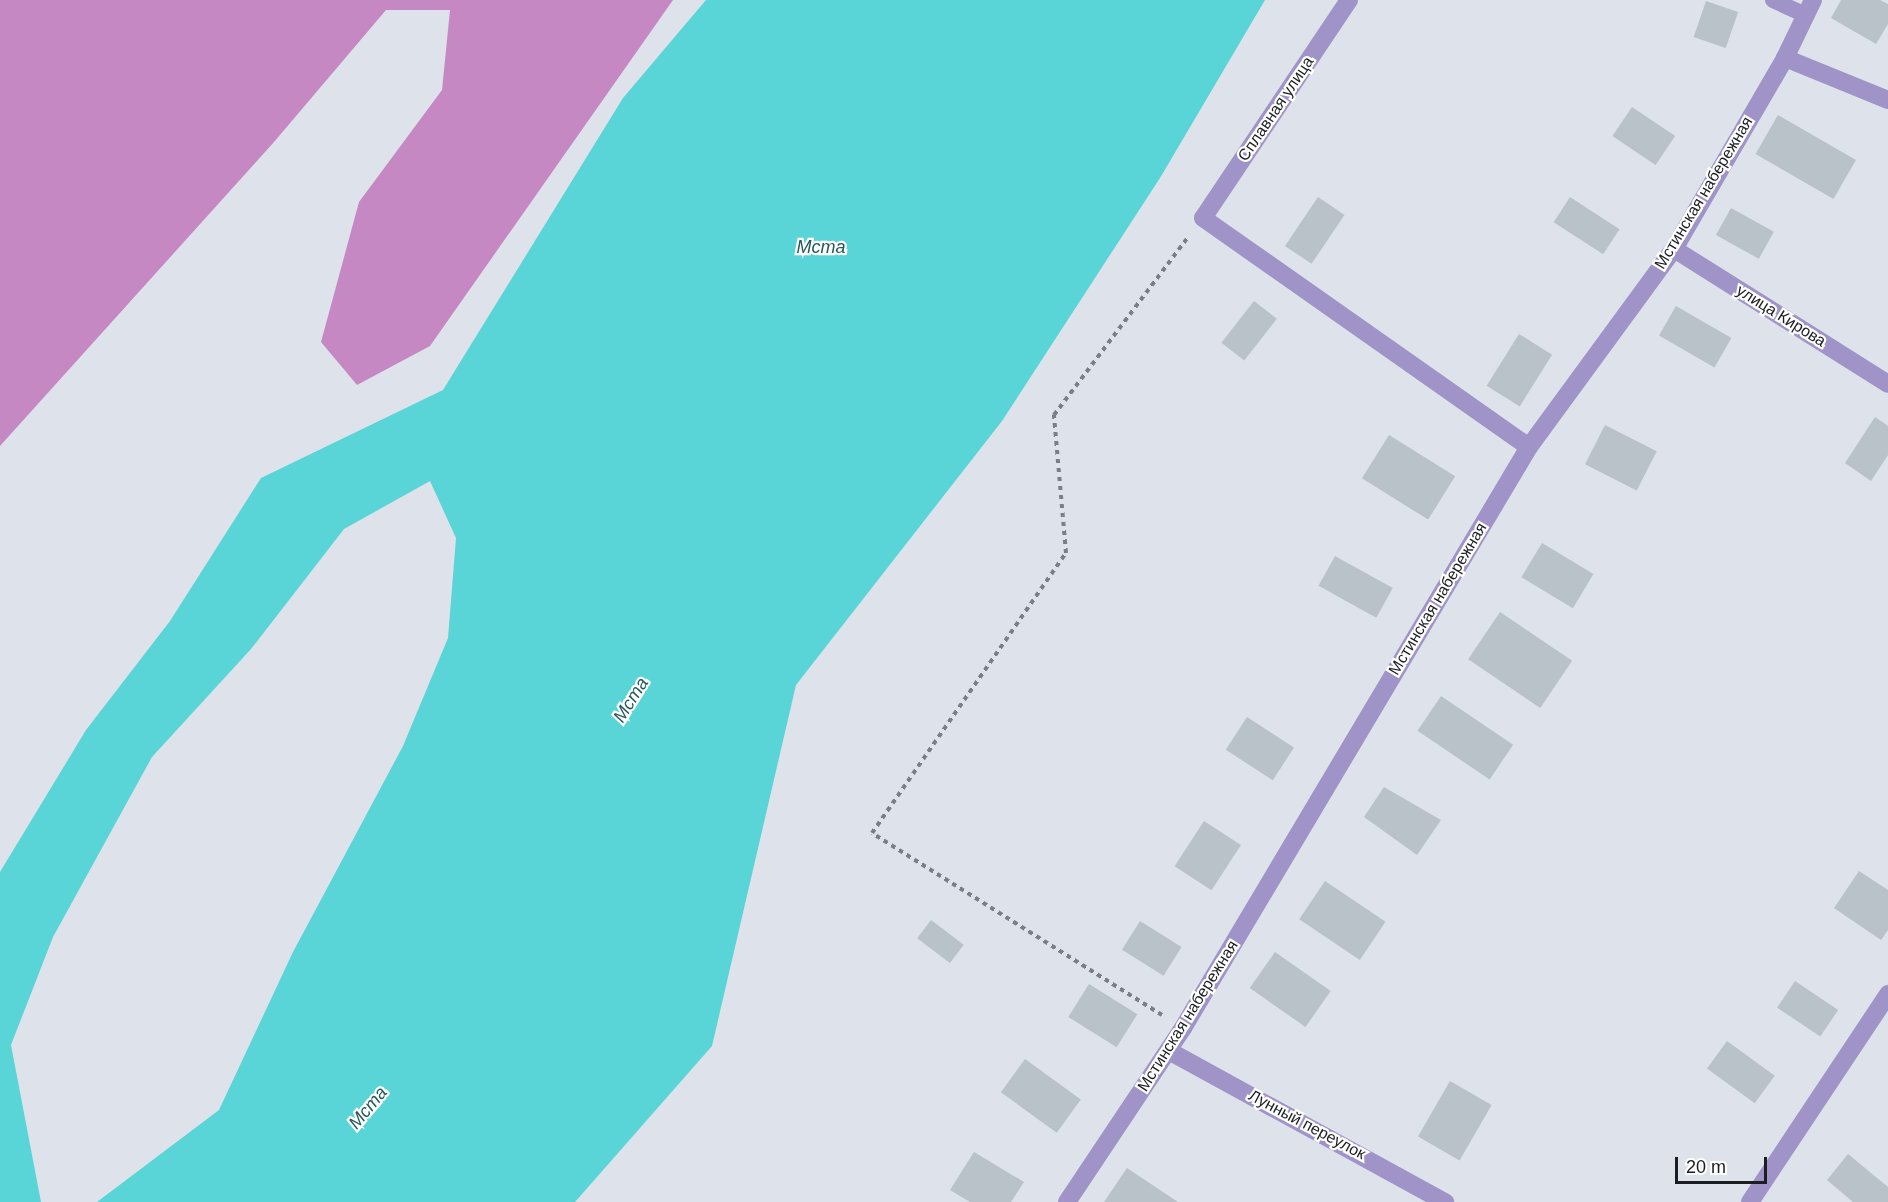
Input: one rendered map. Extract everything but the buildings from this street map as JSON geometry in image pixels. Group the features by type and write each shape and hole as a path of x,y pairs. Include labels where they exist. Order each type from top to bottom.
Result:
{"street":[{"name":"Сплавная улица","path":"1203,218 1349,0"},
{"name":"Мстинская набережная","path":"1067,1202 1183,1029 1528,447 1674,249 1785,58 1809,8"},
{"path":"1785,58 1888,100"},
{"path":"1203,218 1528,447"},
{"name":"улица Кирова","path":"1674,249 1888,384"},
{"path":"1750,1202 1888,994"},
{"name":"Лунный переулок","path":"1168,1051 1445,1202"}],"lane":[{"path":"1773,0 1809,8"}],"path":[{"path":"1183,1029 872,833 1066,553 1054,415 1203,218"}],"shaded area":[{"path":"0,0 673,0 430,346 357,385 321,342 359,202 442,90 450,10 386,10 274,142 0,446"}],"water":[{"name":"Мста","path":"706,0 1265,0 1160,178 1002,421 796,685 712,1046 575,1202 97,1202 219,1110 293,952 403,746 448,638 456,538 430,481 344,529 251,649 152,757 53,937 11,1045 41,1202 0,1202 0,872 86,730 170,621 261,478 443,390 623,98"}]}
